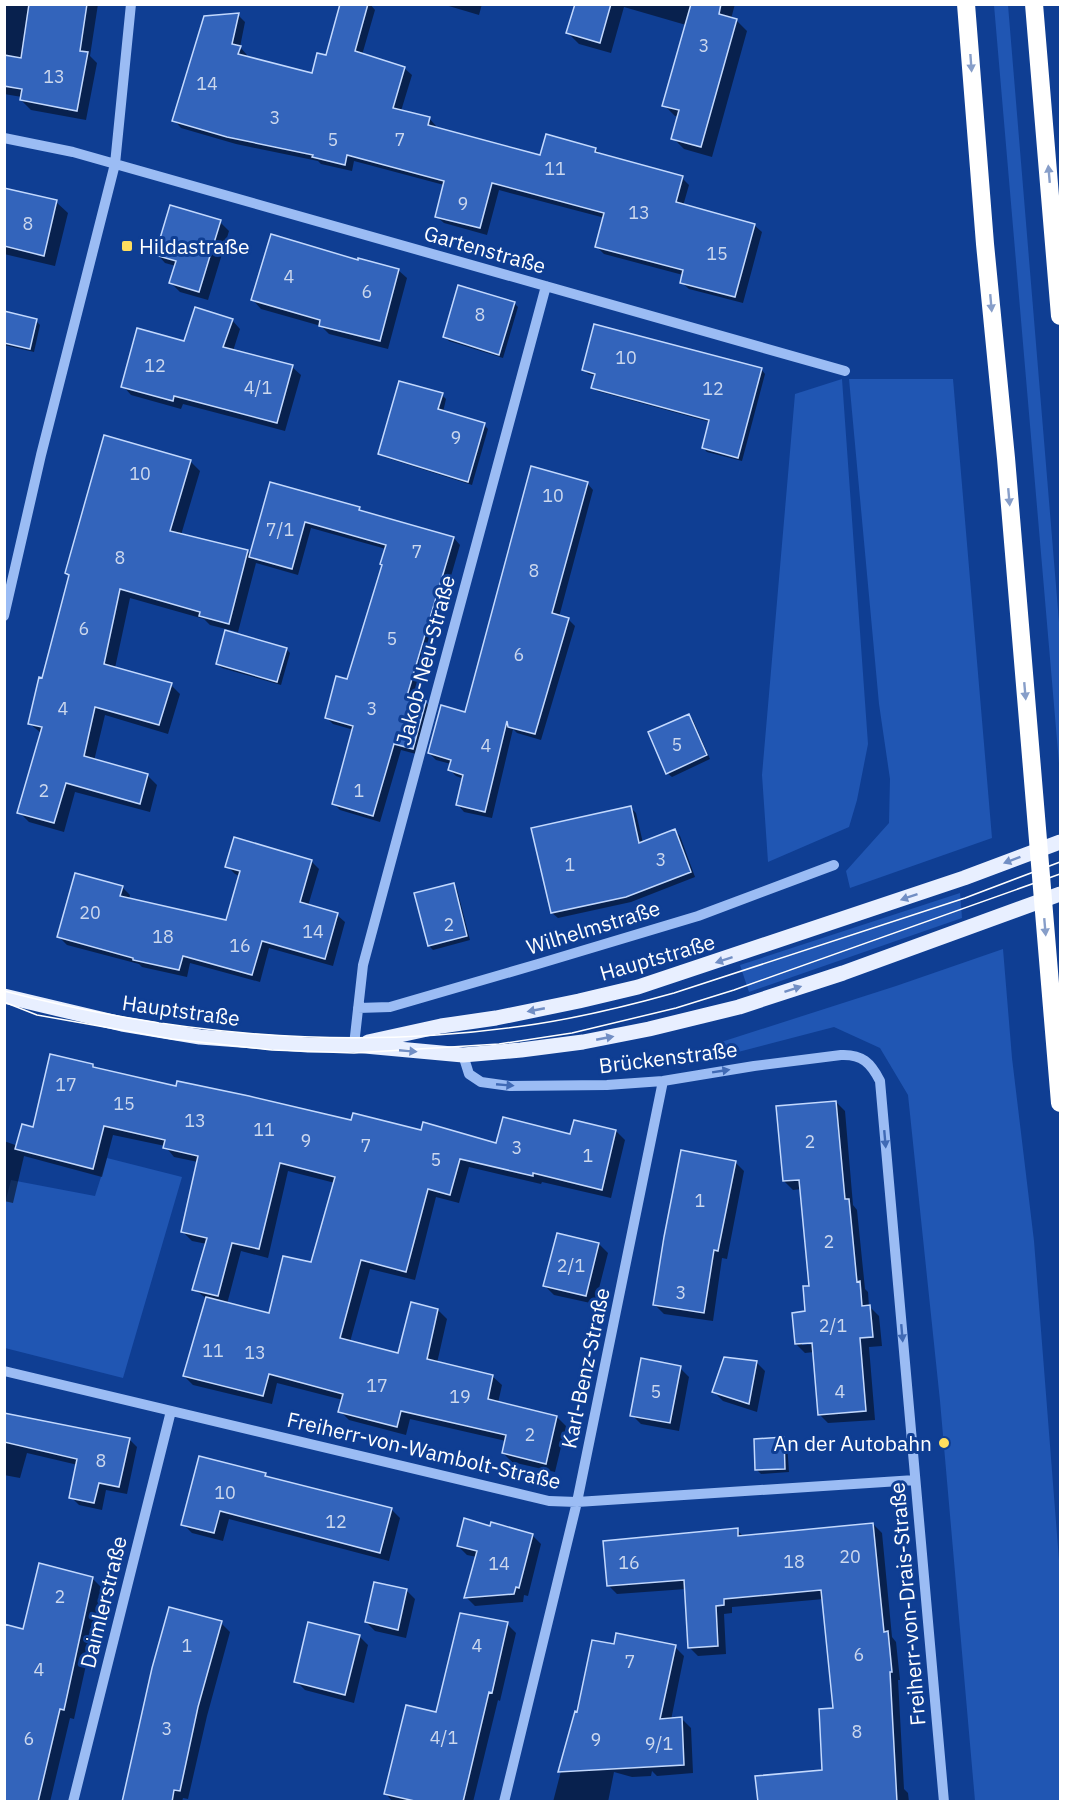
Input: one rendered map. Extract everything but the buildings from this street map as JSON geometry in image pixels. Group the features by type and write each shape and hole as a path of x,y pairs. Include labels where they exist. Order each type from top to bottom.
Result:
{"highway":[{"path":"966,4 1060,1103"},
{"path":"1035,4 1060,316"}],"main road":[{"name":"Hauptstraße","path":"354,1045 441,1026 496,1018 638,987 740,955 964,878 1060,842"},
{"name":"Hauptstraße","path":"4,996 122,1024 200,1037 308,1045 354,1045 463,1055 583,1042 705,1016 843,973 1060,894"}],"street":[{"path":"4,616 41,455 115,164 131,4"},
{"name":"Gartenstraße","path":"4,138 73,152 845,371"},
{"name":"Jakob-Neu-Straße","path":"354,1045 363,965 546,286"},
{"name":"Wilhelmstraße","path":"358,1008 390,1007 698,916 834,865"},
{"name":"Brückenstraße","path":"463,1055 469,1074 481,1082 510,1086 607,1085 663,1081 754,1066 852,1055 865,1059 873,1066 880,1081"},
{"name":"Karl-Benz-Straße","path":"504,1802 578,1502 663,1081"},
{"name":"Freiherr-von-Drais-Straße","path":"880,1081 944,1802"},
{"name":"Freiherr-von-Wambolt-Straße","path":"4,1371 549,1501 578,1502 915,1480"},
{"name":"Daimlerstraße","path":"73,1802 171,1411"}],"shaded area":[{"path":"994,5 1008,5 1060,634 1060,775"},
{"path":"842,379 868,744 849,827 768,862 762,775 795,394"},
{"path":"849,379 953,379 992,838 850,888 846,871 889,823 890,779 879,704"},
{"path":"960,893 962,918 749,992 740,965"},
{"path":"1003,949 1012,1058 1034,1241 1060,1573 1060,1801 975,1801 940,1401 908,1095 880,1048 834,1027 688,1065 687,1053"},
{"path":"107,1158 182,1177 123,1378 5,1348 4,1207 11,1180 95,1196"}],"tram line":[{"path":"4,991 132,1019 262,1034 327,1038 392,1037 523,1026 599,1012 674,993 965,898 1060,862"},
{"path":"4,1002 37,1015 172,1039 272,1050 354,1053 499,1044 572,1033 676,1008 734,990 1060,874"}],"place":[{"name":"Hildastraße","path":"127,246"},
{"name":"An der Autobahn","path":"944,1443"}]}
